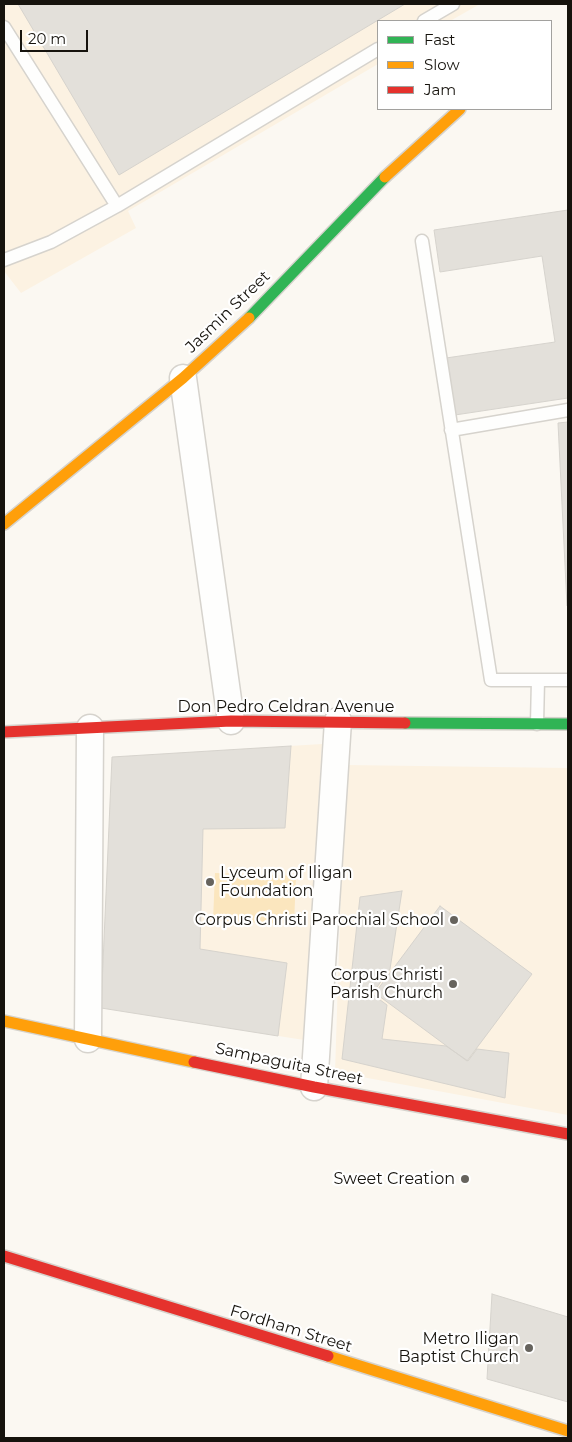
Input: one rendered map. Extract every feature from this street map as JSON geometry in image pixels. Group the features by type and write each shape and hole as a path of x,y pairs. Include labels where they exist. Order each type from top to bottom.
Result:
{"street":[{"name":"Jasmin Street","path":"4,524 184,378 251,316 302,261 401,162 459,110"},
{"path":"184,378 231,721"},
{"name":"Don Pedro Celdran Avenue","path":"4,732 231,721 568,724"},
{"path":"314,1087 338,721"},
{"path":"88,1039 90,728"},
{"name":"Sampaguita Street","path":"4,1021 314,1087 568,1134"},
{"name":"Fordham Street","path":"4,1256 568,1432"}],"lane":[{"path":"426,20 453,4"},
{"path":"4,27 117,206"},
{"path":"4,260 51,242 117,206 377,50"},
{"path":"422,241 450,430 491,680 568,680"},
{"path":"450,430 568,410"},
{"path":"537,724 538,680"}],"shaded area":[{"path":"4,4 480,4 452,20 377,20 377,65 128,211 136,228 21,293 4,271"},
{"name":"Lyceum of Iligan Foundation","path":"322,744 304,1040 101,1008 112,757"},
{"name":"Corpus Christi Parochial School","path":"345,765 568,768 568,1115 335,1072"},
{"path":"215,873 296,876 294,924 213,921"}],"building":[{"path":"18,4 405,4 377,20 119,175"},
{"path":"568,210 568,398 455,415 446,358 555,342 542,256 440,272 434,230"},
{"path":"568,422 568,606 567,606 558,423"},
{"name":"Lyceum of Iligan Foundation","path":"291,746 285,828 203,829 200,949 287,963 278,1036 101,1008 112,757"},
{"path":"402,891 390,969 372,994 387,1005 382,1039 446,1046 468,1061 477,1049 509,1053 505,1098 342,1059 360,897"},
{"name":"Corpus Christi Parish Church","path":"440,906 532,974 467,1061 375,993"},
{"name":"Metro Iligan Baptist Church","path":"492,1294 568,1317 568,1402 487,1379"}],"traffic: fast":[{"path":"249,318 385,177"},
{"path":"405,723 568,724"}],"traffic: slow":[{"path":"385,177 459,110"},
{"path":"4,524 183,378 249,318"},
{"path":"4,1021 194,1062"},
{"path":"328,1356 568,1431"}],"traffic: jam":[{"path":"4,732 231,721 405,723"},
{"path":"194,1062 314,1087 568,1134"},
{"path":"4,1256 328,1356"}],"place":[{"name":"Lyceum of Iligan Foundation","path":"210,882"},
{"name":"Corpus Christi Parochial School","path":"454,920"},
{"name":"Corpus Christi Parish Church","path":"453,984"},
{"name":"Sweet Creation","path":"465,1179"},
{"name":"Metro Iligan Baptist Church","path":"529,1348"}]}
